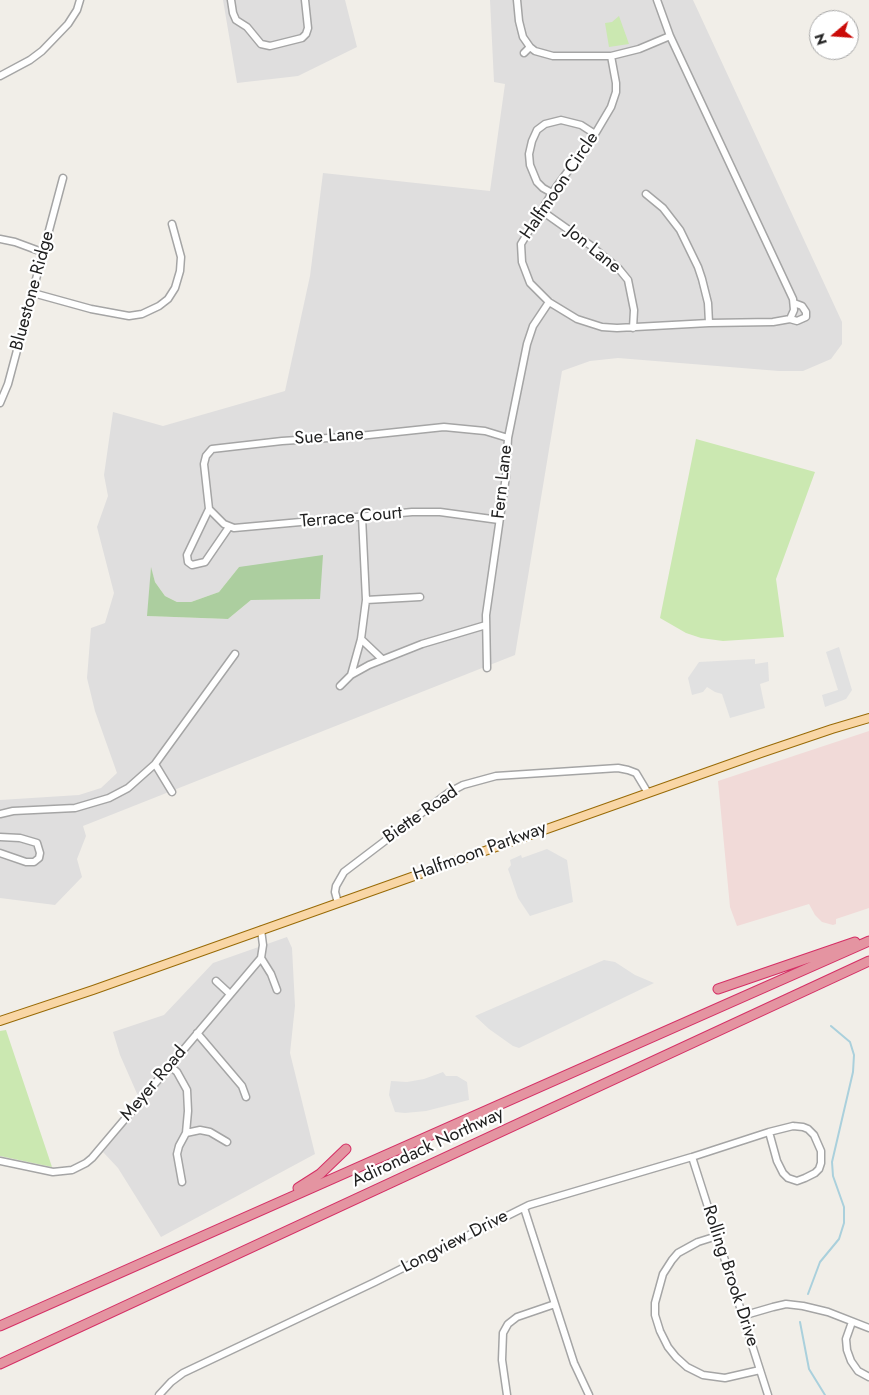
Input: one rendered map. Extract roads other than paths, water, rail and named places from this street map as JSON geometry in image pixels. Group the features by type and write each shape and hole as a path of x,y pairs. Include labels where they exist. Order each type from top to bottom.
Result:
{"highway":[{"path":"718,989 869,937"},
{"name":"Adirondack Northway","path":"0,1326 869,941"},
{"name":"Adirondack Northway","path":"0,1364 869,961"},
{"path":"243,1218 310,1182 346,1149"}],"main road":[{"name":"Halfmoon Parkway","path":"0,1021 93,990 648,793 823,732 869,718"}],"street":[{"path":"0,76 30,60 42,51 68,24 77,10 80,0"},
{"path":"231,0 232,13 236,20 250,30 261,44 270,46 302,38 306,34 308,28 305,0"},
{"path":"517,0 523,38 536,51 553,56 611,56 639,49 670,36"},
{"name":"Halfmoon Circle","path":"611,56 616,92 611,107 595,134 552,193 521,244 520,252 524,270 530,283 549,302 595,326 633,328 709,323 773,322 790,319 797,321 806,317 806,312 802,306 794,303 670,36 657,0"},
{"path":"524,53 530,47"},
{"path":"552,193 537,182 530,165 529,154 537,130 544,124 561,120 576,123 595,134"},
{"name":"Bluestone Ridge","path":"0,403 8,384 63,178"},
{"path":"646,194 669,216 684,237 702,279 708,302 709,323"},
{"name":"Jon Lane","path":"542,211 590,245 628,280 634,310 633,328"},
{"path":"33,292 90,309 129,316 142,314 160,306 168,299 175,288 180,272 181,257 172,224"},
{"path":"0,239 16,242 42,252"},
{"name":"Fern Lane","path":"487,668 486,625 506,476 508,438 527,344 533,326 549,302"},
{"path":"790,319 794,313 794,303"},
{"name":"Sue Lane","path":"209,509 204,464 206,456 212,449 444,427 485,430 508,438"},
{"path":"209,509 217,519 229,527 205,562 199,565 192,565 188,562 187,555 209,509"},
{"name":"Terrace Court","path":"229,527 242,528 440,512 499,520"},
{"path":"351,675 361,639 366,600 362,517"},
{"path":"366,600 420,598"},
{"path":"340,686 351,675 382,659 422,644 486,625"},
{"path":"361,639 382,659"},
{"path":"0,814 13,810 75,808 109,798 128,788 155,764 236,654"},
{"path":"155,764 172,792"},
{"name":"Biette Road","path":"338,903 335,892 336,886 344,872 448,793 463,785 496,776 618,768 636,774 648,793"},
{"path":"0,837 20,838 37,843 40,853 39,858 34,862 26,862 0,853"},
{"path":"261,930 263,945 261,958 278,990"},
{"name":"Meyer Road","path":"0,1161 52,1172 67,1171 86,1163 261,958"},
{"path":"216,981 230,994"},
{"path":"197,1033 242,1086 246,1096"},
{"path":"170,1066 177,1072 186,1090 188,1111 186,1133 177,1154 182,1182"},
{"name":"Longview Drive","path":"159,1395 183,1373 366,1286 529,1205 692,1157 769,1132 793,1126 804,1126 814,1134 821,1151 819,1169 815,1173 796,1181 788,1178 777,1161 769,1132"},
{"path":"186,1133 200,1130 210,1132 227,1142"},
{"name":"Rolling Brook Drive","path":"692,1157 768,1395"},
{"path":"524,1208 574,1362 589,1395"},
{"path":"717,1236 698,1242 678,1253 663,1274 655,1303 655,1315 660,1331 668,1347 676,1357 687,1367 703,1375 725,1378 760,1370"},
{"path":"507,1395 502,1360 503,1333 508,1324 517,1317 555,1304"},
{"path":"742,1316 786,1304 828,1312 869,1328"},
{"path":"852,1322 846,1339 847,1350 851,1361 858,1371 869,1377"}],"waterway":[{"path":"808,1294 820,1262 839,1239 844,1223 844,1207 833,1176 832,1162 853,1072 854,1055 850,1042 831,1026"},
{"path":"800,1322 809,1369 825,1395"}]}
